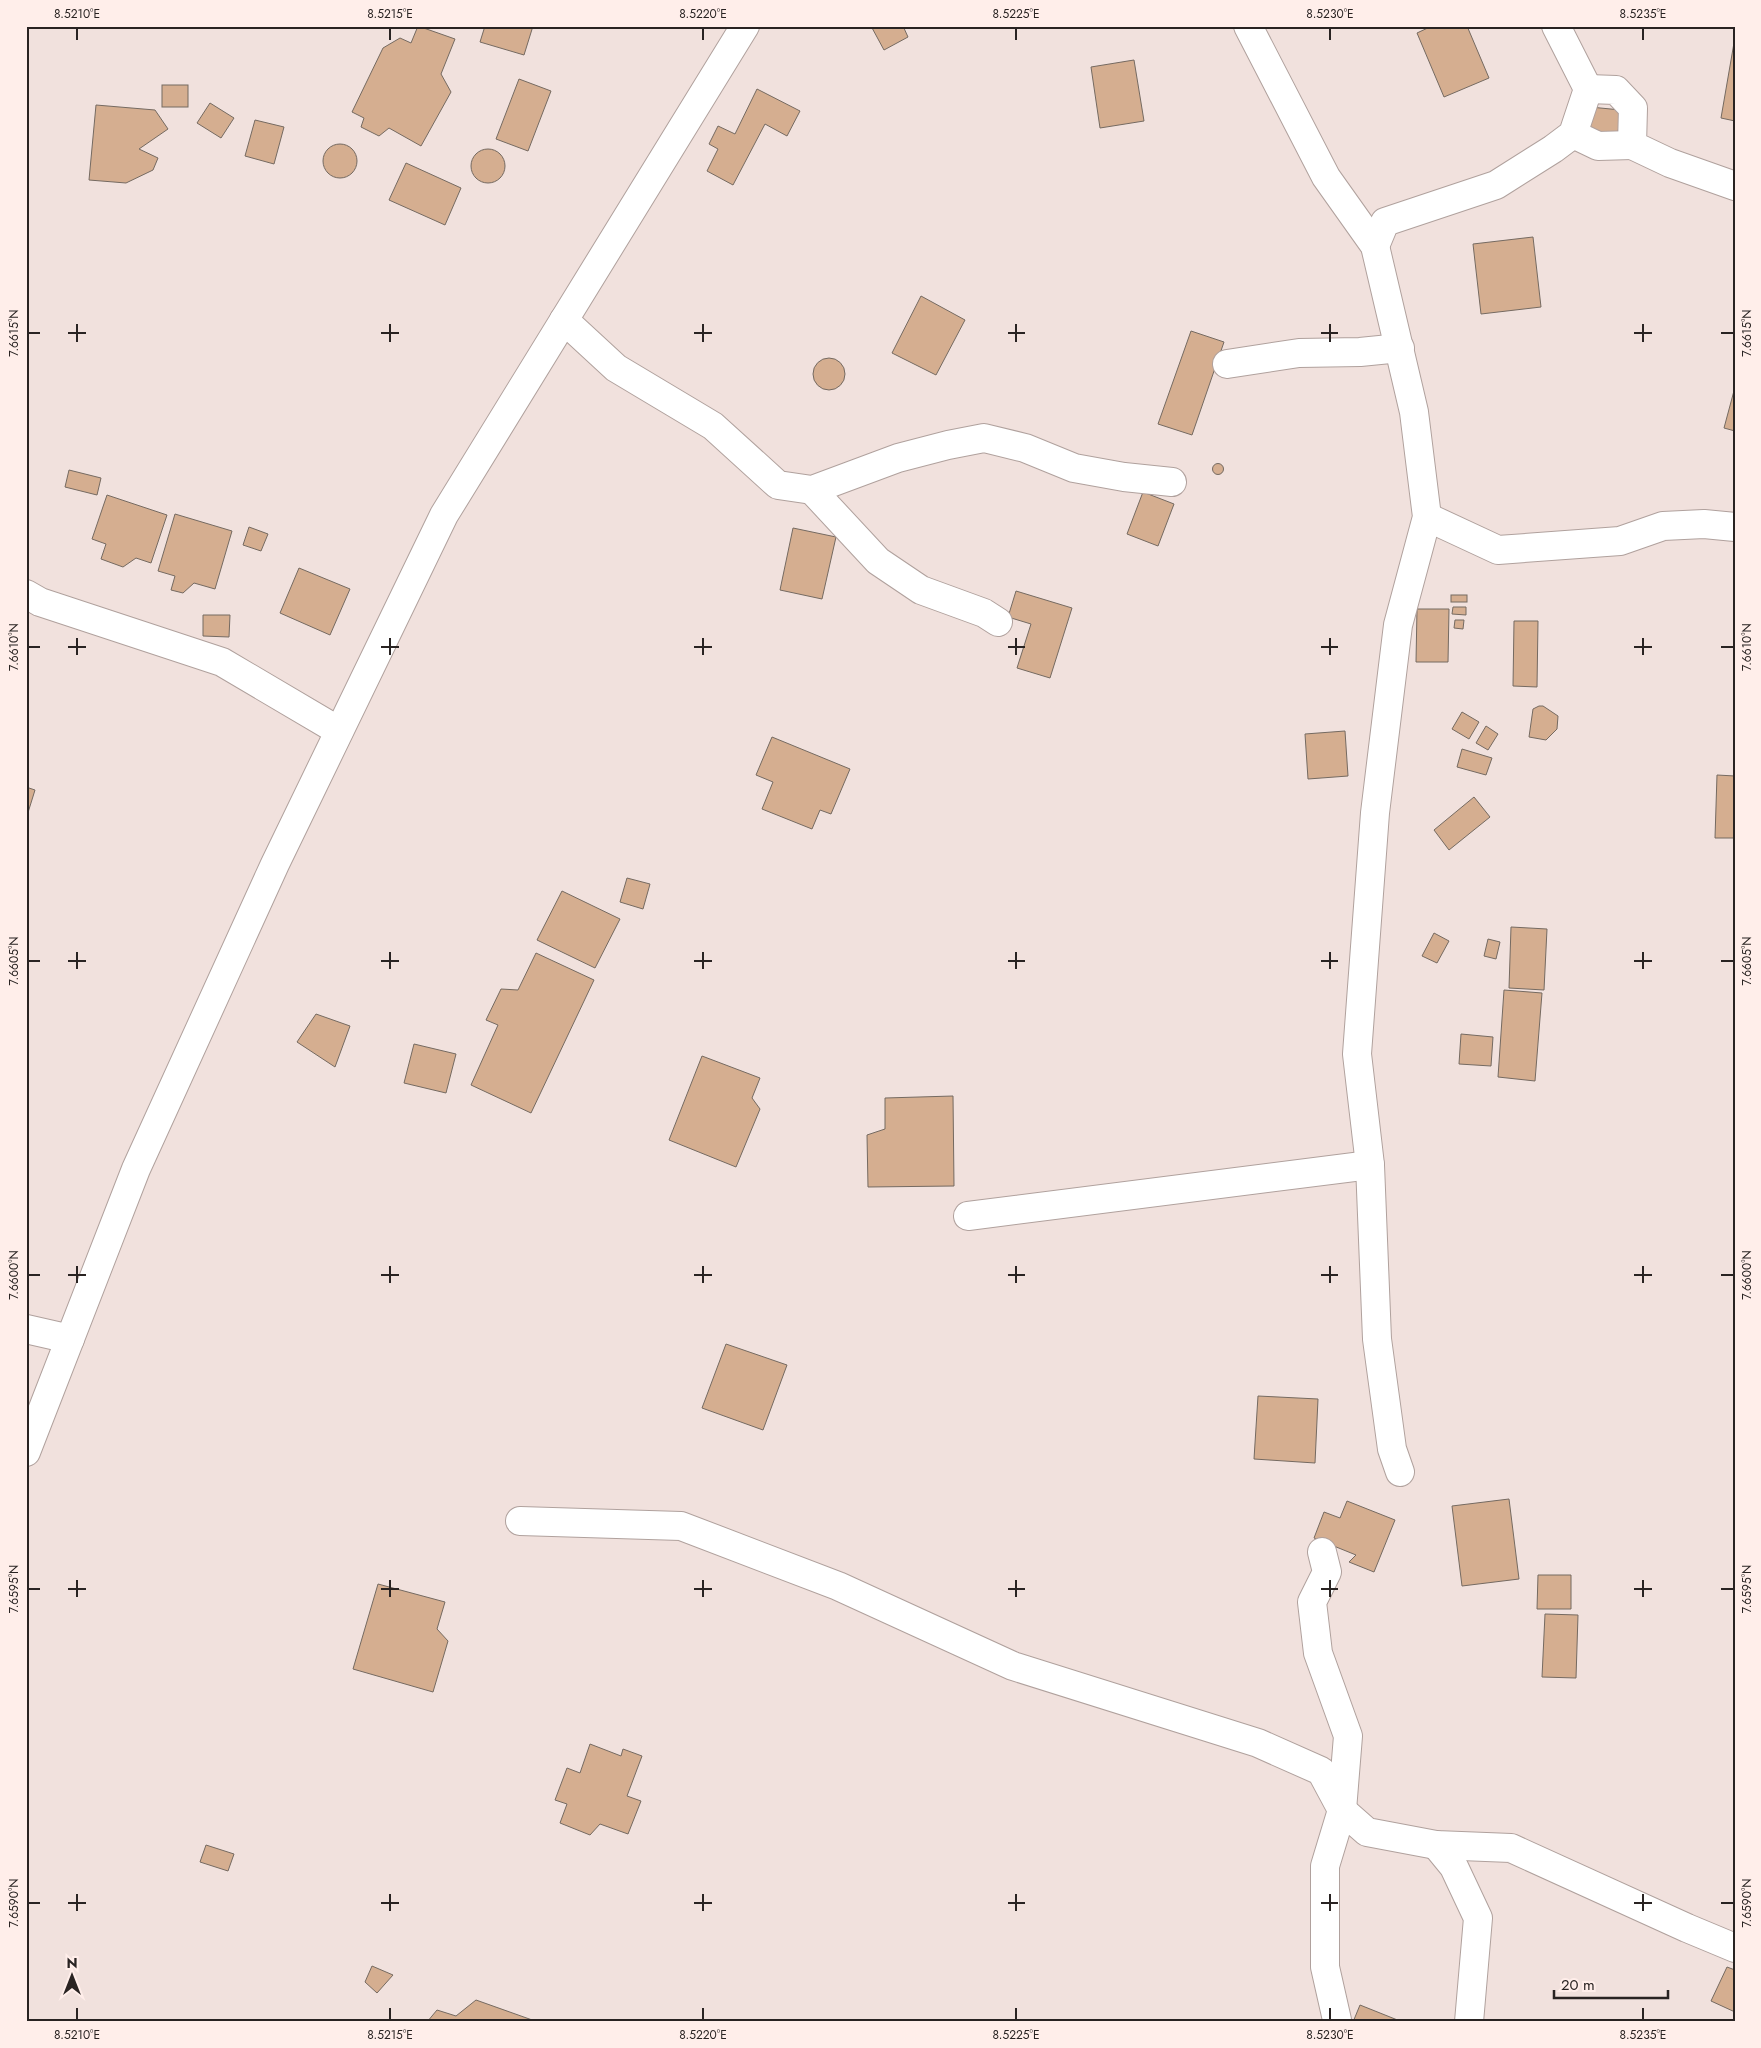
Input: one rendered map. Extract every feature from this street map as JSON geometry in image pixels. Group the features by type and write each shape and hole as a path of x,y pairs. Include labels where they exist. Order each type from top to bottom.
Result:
{"street":[{"path":"26,1452 136,1169 275,864 444,515 745,26"},
{"path":"1248,26 1326,177 1375,246 1414,412 1427,517 1398,625 1368,890 1357,1054 1370,1165 1377,1339 1392,1449 1400,1472"},
{"path":"1375,246 1385,222 1496,185 1573,134 1588,89 1556,26"},
{"path":"1588,89 1616,90 1633,108 1632,145"},
{"path":"1573,134 1598,146 1632,145 1670,163 1735,186"},
{"path":"564,320 616,368 713,426 778,485 812,490 898,458 948,444 984,438 1025,448 1074,468 1124,477 1172,482"},
{"path":"1227,364 1299,353 1360,352 1400,348"},
{"path":"812,490 878,561 921,590 984,613 998,622"},
{"path":"1427,517 1498,550 1620,541 1663,526 1704,524 1735,526"},
{"path":"26,594 40,602 222,662 339,731"},
{"path":"968,1216 1370,1165"},
{"path":"26,1329 70,1339"},
{"path":"520,1521 681,1526 838,1586 1013,1666 1258,1743 1321,1771 1342,1810 1367,1832 1436,1846 1511,1848 1735,1948"},
{"path":"1322,1552 1326,1572 1312,1602 1318,1653 1348,1736 1342,1810 1325,1866 1325,1967 1337,2020"},
{"path":"1436,1846 1454,1867 1478,1918 1469,2022"}],"building":[{"path":"418,26 455,39 441,74 451,92 421,146 389,128 379,136 361,127 364,118 352,112 383,48 400,38 411,43"},
{"path":"485,26 533,26 524,55 480,42"},
{"path":"871,26 903,26 908,37 884,50"},
{"path":"1432,26 1467,26 1489,78 1444,97 1417,33"},
{"path":"1735,37 1735,121 1721,118"},
{"path":"1134,60 1144,121 1100,128 1091,67"},
{"path":"519,79 551,91 528,151 496,139"},
{"path":"162,85 188,85 188,107 162,107"},
{"path":"757,89 800,111 787,136 765,124 733,185 707,171 718,149 709,144 718,126 735,134"},
{"path":"210,103 234,118 221,138 197,123"},
{"path":"96,105 155,110 168,129 139,149 158,158 153,170 126,183 89,180"},
{"path":"1590,107 1621,110 1617,140 1587,137"},
{"path":"255,120 284,127 274,164 245,156"},
{"path":"340,144 347,145 352,149 356,154 356,168 352,173 347,177 340,178 333,177 328,173 324,168 323,161 324,154 328,149 333,145"},
{"path":"488,149 495,150 500,154 504,159 504,173 500,178 495,182 488,183 481,182 476,178 472,173 471,166 472,159 476,154 481,150"},
{"path":"406,163 461,188 445,225 389,200"},
{"path":"1533,237 1541,307 1481,314 1473,244"},
{"path":"921,296 965,320 936,375 892,353"},
{"path":"1191,331 1224,342 1192,435 1158,424"},
{"path":"829,358 835,359 840,363 844,368 844,380 840,385 835,389 829,390 823,389 818,385 814,380 813,374 814,368 818,363 823,359"},
{"path":"1735,387 1735,431 1724,428"},
{"path":"1218,463 1224,469 1218,475 1212,469"},
{"path":"69,470 101,478 97,495 65,487"},
{"path":"1143,492 1174,504 1158,546 1127,534"},
{"path":"107,495 167,515 151,563 136,558 123,567 101,559 106,544 92,539"},
{"path":"175,514 232,531 215,589 194,583 183,593 171,590 175,576 158,571"},
{"path":"249,527 268,534 261,551 243,545"},
{"path":"793,528 836,537 822,599 780,590"},
{"path":"299,568 350,589 330,635 280,613"},
{"path":"1016,591 1072,608 1050,678 1017,668 1031,624 1008,617"},
{"path":"1451,595 1467,595 1467,602 1451,602"},
{"path":"1453,607 1466,607 1466,615 1452,614"},
{"path":"1417,609 1449,609 1448,662 1416,662"},
{"path":"203,615 230,615 229,637 203,636"},
{"path":"1455,620 1464,620 1463,629 1454,628"},
{"path":"1514,621 1538,621 1537,687 1513,686"},
{"path":"1543,706 1558,716 1557,729 1546,740 1529,737 1533,709"},
{"path":"1462,712 1479,722 1469,739 1452,729"},
{"path":"1486,726 1498,734 1488,750 1476,743"},
{"path":"1345,731 1348,776 1308,779 1305,734"},
{"path":"772,737 850,769 831,814 820,810 812,829 762,809 773,782 756,775"},
{"path":"1462,749 1492,758 1486,775 1457,767"},
{"path":"1717,775 1735,776 1735,838 1715,838"},
{"path":"26,787 35,790 26,819"},
{"path":"1474,797 1490,817 1449,850 1434,830"},
{"path":"627,878 650,884 643,909 620,902"},
{"path":"562,891 620,919 595,968 537,940"},
{"path":"1511,927 1547,929 1544,990 1509,988"},
{"path":"1434,933 1449,941 1437,963 1422,956"},
{"path":"1488,939 1500,942 1496,959 1484,956"},
{"path":"536,953 594,980 531,1113 471,1085 498,1025 486,1020 501,989 518,990"},
{"path":"1504,990 1542,993 1535,1081 1498,1077"},
{"path":"316,1014 350,1026 335,1067 297,1042"},
{"path":"1461,1034 1493,1037 1491,1066 1459,1064"},
{"path":"414,1044 456,1054 446,1093 404,1083"},
{"path":"702,1056 760,1078 752,1098 760,1109 736,1167 669,1140"},
{"path":"953,1096 954,1186 868,1187 867,1135 885,1129 885,1098"},
{"path":"726,1344 787,1365 763,1430 702,1408"},
{"path":"1258,1396 1318,1399 1315,1463 1254,1459"},
{"path":"1509,1499 1519,1579 1462,1586 1452,1506"},
{"path":"1347,1501 1395,1520 1374,1572 1349,1562 1356,1555 1314,1538 1324,1512 1340,1518"},
{"path":"1538,1575 1571,1575 1571,1609 1537,1609"},
{"path":"378,1584 445,1602 437,1629 448,1641 433,1692 353,1669"},
{"path":"1545,1614 1578,1615 1576,1678 1542,1677"},
{"path":"590,1744 621,1756 623,1749 642,1756 627,1796 641,1801 628,1834 600,1824 590,1835 560,1823 567,1804 555,1800 567,1768 580,1773"},
{"path":"206,1845 234,1854 228,1871 200,1862"},
{"path":"372,1966 393,1975 377,1993 365,1982"},
{"path":"1727,1967 1735,1970 1735,2012 1711,2001"},
{"path":"476,2000 535,2021 427,2022 437,2010 456,2016"},
{"path":"1360,2005 1400,2021 1400,2022 1353,2022"}]}
